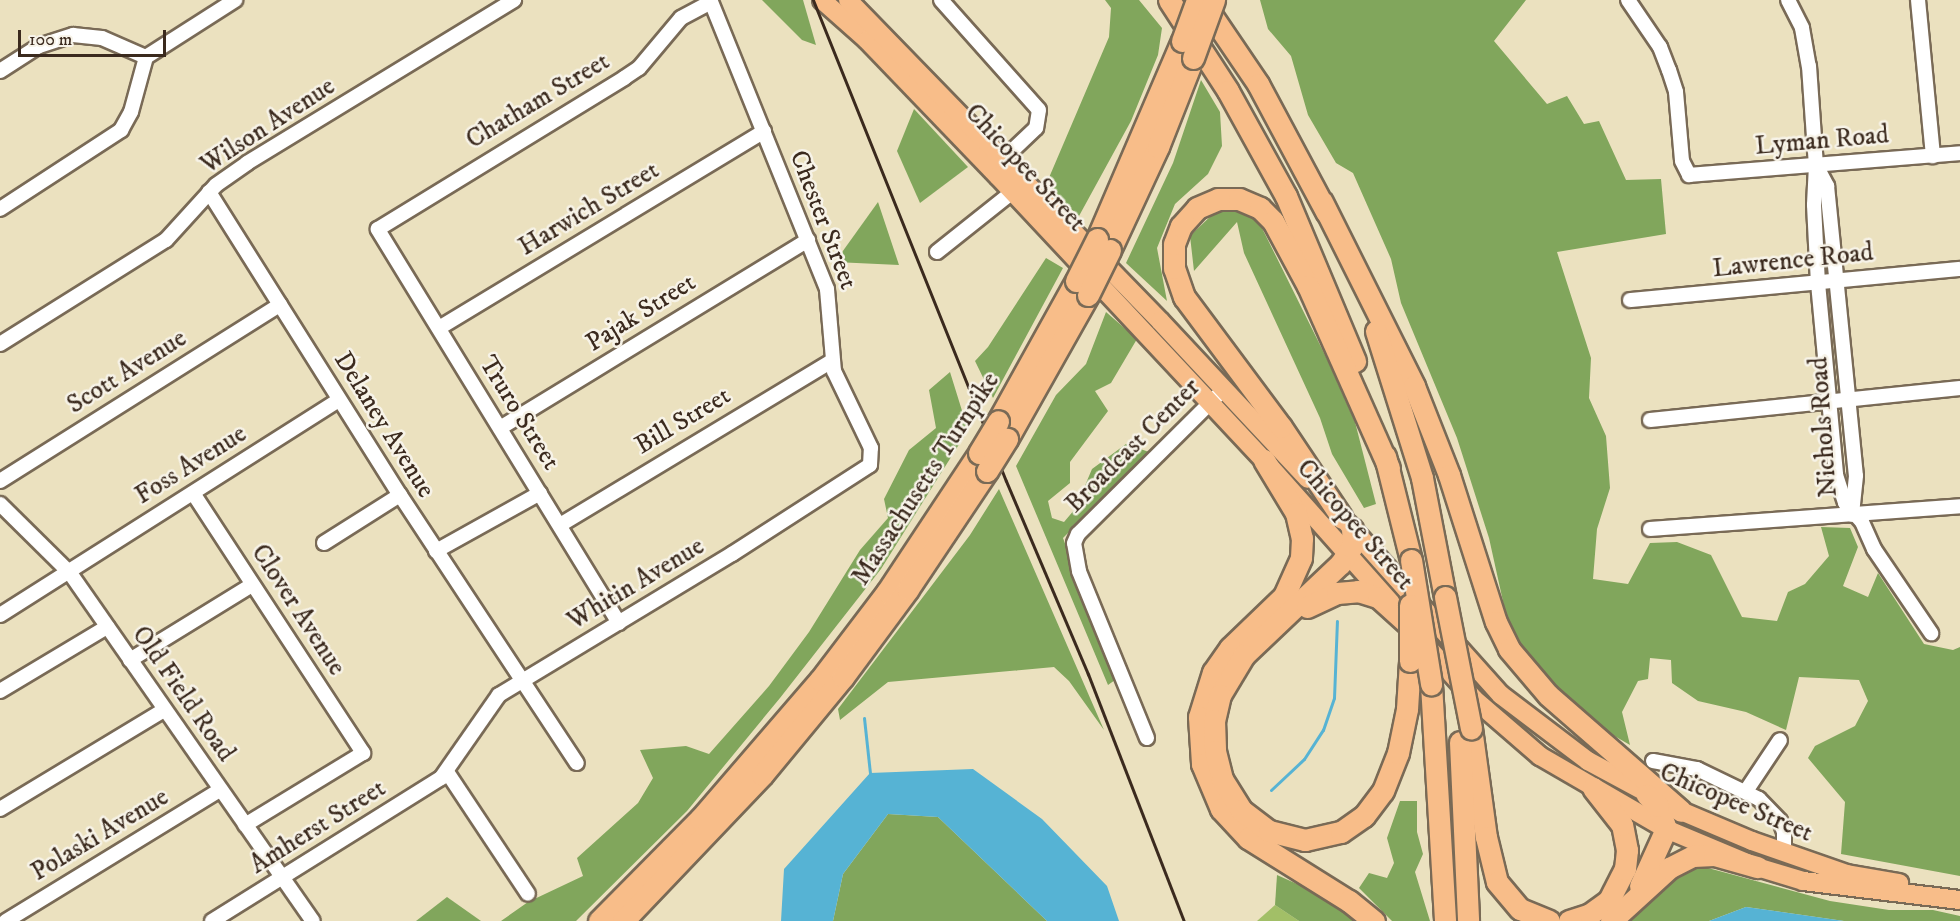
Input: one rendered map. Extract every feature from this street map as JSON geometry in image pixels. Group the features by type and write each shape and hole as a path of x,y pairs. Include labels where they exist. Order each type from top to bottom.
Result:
{"highway":[{"path":"1169,0 1228,91 1307,241 1350,345 1389,468 1411,560 1431,684 1445,921"},
{"path":"1199,0 1258,84 1322,202 1414,386 1449,475 1496,622 1509,649 1548,695 1681,812"},
{"name":"Massachusetts Turnpike","path":"623,921 754,784 843,677 921,571 1082,288 1103,245 1158,147 1188,49 1199,0"},
{"name":"Massachusetts Turnpike","path":"1188,49 1214,0"},
{"path":"1389,468 1308,286 1273,221 1260,208 1239,199 1218,199 1197,208 1181,226 1174,244 1174,268 1184,297 1281,427 1347,523 1354,541 1348,554 1286,619 1256,642 1230,673 1220,695 1214,728 1218,766 1231,796 1250,819 1280,836 1305,840 1332,835 1357,822 1377,801 1402,739 1410,661 1411,560"},
{"path":"1322,202 1375,329 1408,428 1445,597 1464,720 1497,882 1520,909 1549,921"},
{"path":"1264,460 1296,513 1302,538 1301,558 1284,596 1230,648 1213,672 1199,717 1202,764 1218,804 1248,838 1349,901 1374,921"},
{"name":"Massachusetts Turnpike","path":"599,921 700,819 813,688 983,462"},
{"path":"1286,619 1330,596 1351,591 1377,597 1406,622"},
{"path":"1464,720 1468,921"},
{"path":"1569,921 1590,914 1609,900 1625,869 1628,850 1622,825 1593,788"},
{"path":"1633,899 1654,862 1666,829 1658,806 1646,794"},
{"path":"1611,921 1669,868 1693,856 1714,855 1757,867"}],"main road":[{"name":"Chicopee Street","path":"848,0 1264,460 1406,622 1499,722 1540,756 1666,829 1757,867 1829,886 1960,900"},
{"name":"Chicopee Street","path":"826,3 998,164"},
{"name":"Chicopee Street","path":"1019,187 1224,389 1501,695 1566,747 1681,812 1784,853 1847,874 1960,890"}],"street":[{"path":"0,209 121,130 132,112 146,57 235,0"},
{"name":"Wilson Avenue","path":"0,344 166,240 209,192 247,163 514,0"},
{"path":"941,0 1039,110 1036,128 998,164"},
{"name":"Lyman Road","path":"1628,0 1660,47 1670,70 1676,92 1682,161 1689,175 1960,153"},
{"path":"1788,0 1804,38 1816,165"},
{"path":"1918,0 1933,156"},
{"name":"Chester Street","path":"711,1 830,300 832,361 837,379 867,438 872,460"},
{"name":"Chatham Street","path":"378,229 639,68 666,31 711,1"},
{"path":"0,71 39,46 79,34 102,38 146,57"},
{"name":"Harwich Street","path":"439,328 764,131"},
{"name":"Nichols Road","path":"1816,165 1827,186 1856,476 1852,515"},
{"name":"Nichols Road","path":"1816,165 1814,205 1818,283 1836,476 1852,515"},
{"path":"937,252 1019,187"},
{"name":"Delaney Avenue","path":"209,192 436,551 578,763"},
{"name":"Truro Street","path":"378,229 619,623"},
{"name":"Pajak Street","path":"500,428 808,240"},
{"name":"Lawrence Road","path":"1630,300 1960,269"},
{"name":"Scott Avenue","path":"0,481 280,305"},
{"name":"Bill Street","path":"560,525 832,361"},
{"path":"1650,420 1960,388"},
{"name":"Broadcast Center","path":"1147,738 1079,571 1074,543 1078,534 1224,389"},
{"name":"Foss Avenue","path":"0,615 70,573 339,400"},
{"name":"Whitin Avenue","path":"447,771 500,695 860,474 872,460"},
{"name":"Clover Avenue","path":"193,493 363,753 245,825"},
{"path":"436,551 540,493"},
{"path":"324,543 400,495"},
{"name":"Old Field Road","path":"0,504 70,573 313,921"},
{"path":"1650,529 1960,506"},
{"path":"1852,515 1862,522 1874,549 1931,633"},
{"path":"130,660 252,585"},
{"path":"0,691 107,627"},
{"path":"0,809 164,710"},
{"path":"1746,791 1780,740"},
{"path":"1653,761 1697,770 1746,791 1770,808 1780,821 1784,832 1784,853"},
{"path":"447,771 528,894"},
{"name":"Amherst Street","path":"212,921 432,784 447,771"},
{"name":"Polaski Avenue","path":"6,921 220,790"}],"green space":[{"path":"762,0 803,0 816,45 802,40"},
{"path":"1105,0 1139,0 1162,28 1158,55 1131,121 1079,216 1045,187 1109,37 1111,8"},
{"path":"1260,0 1526,0 1494,41 1547,104 1567,96 1584,124 1599,121 1626,180 1661,179 1666,234 1557,252 1591,358 1589,398 1606,436 1610,488 1597,529 1593,579 1628,584 1650,543 1677,542 1711,555 1742,617 1777,621 1788,592 1805,584 1829,556 1821,527 1850,528 1858,547 1843,586 1868,597 1878,573 1924,644 1953,650 1960,647 1960,876 1841,854 1845,802 1808,758 1815,746 1855,726 1868,701 1859,680 1799,677 1786,730 1746,712 1698,701 1672,683 1671,660 1650,658 1648,679 1638,681 1622,712 1630,745 1611,734 1534,666 1508,624 1489,538 1457,438 1401,303 1391,259 1353,173 1336,163 1308,115 1291,56 1268,29"},
{"path":"1201,80 1220,112 1222,146 1208,174 1175,204 1157,248 1167,301 1126,263 1173,163"},
{"path":"914,109 968,167 920,203 897,151"},
{"path":"878,202 899,265 835,262"},
{"path":"1241,209 1260,224 1327,359 1355,422 1376,504 1364,508 1332,454 1320,418 1244,253 1237,222 1194,271 1190,236 1216,211"},
{"path":"1046,258 1063,268 993,398 975,361 988,347"},
{"path":"1106,312 1137,339 1111,383 1095,391 1108,411 1070,462 1070,483 1048,501 1052,518 1064,522 1075,509 1092,469 1126,444 1149,452 1063,538 1115,680 1108,685 1016,466 1056,395 1086,364"},
{"path":"950,372 968,430 881,569 780,698 687,811 576,921 501,921 528,902 583,876 577,858 638,803 653,778 640,750 686,746 709,754 769,686 809,632 860,550 888,518 884,499 909,450 936,428 929,390"},
{"path":"999,489 1104,730 1069,681 1054,667 888,682 840,720 838,709 970,535"},
{"path":"1400,801 1417,801 1417,832 1423,854 1415,872 1430,921 1392,921 1359,888 1369,873 1387,878 1394,863 1387,838"},
{"path":"888,814 938,817 1047,921 833,921 843,874"},
{"path":"1697,865 1830,901 1889,910 1933,910 1960,916 1960,921 1844,921 1746,907 1709,921 1621,921 1643,897"},
{"path":"1277,875 1324,896 1356,921 1299,921 1275,905"},
{"path":"447,897 481,921 416,921"},
{"path":"1275,905 1299,921 1257,921"}],"water":[{"path":"973,769 1042,819 1107,886 1119,921 1047,921 938,817 888,814 843,874 833,921 781,921 784,869 870,773"},
{"path":"1746,907 1844,921 1709,921"}],"waterway":[{"path":"1271,790 1304,759 1323,730 1334,698 1337,621"},
{"path":"864,718 870,773"}],"railway":[{"path":"813,0 1006,481 1088,674 1184,921"}]}
